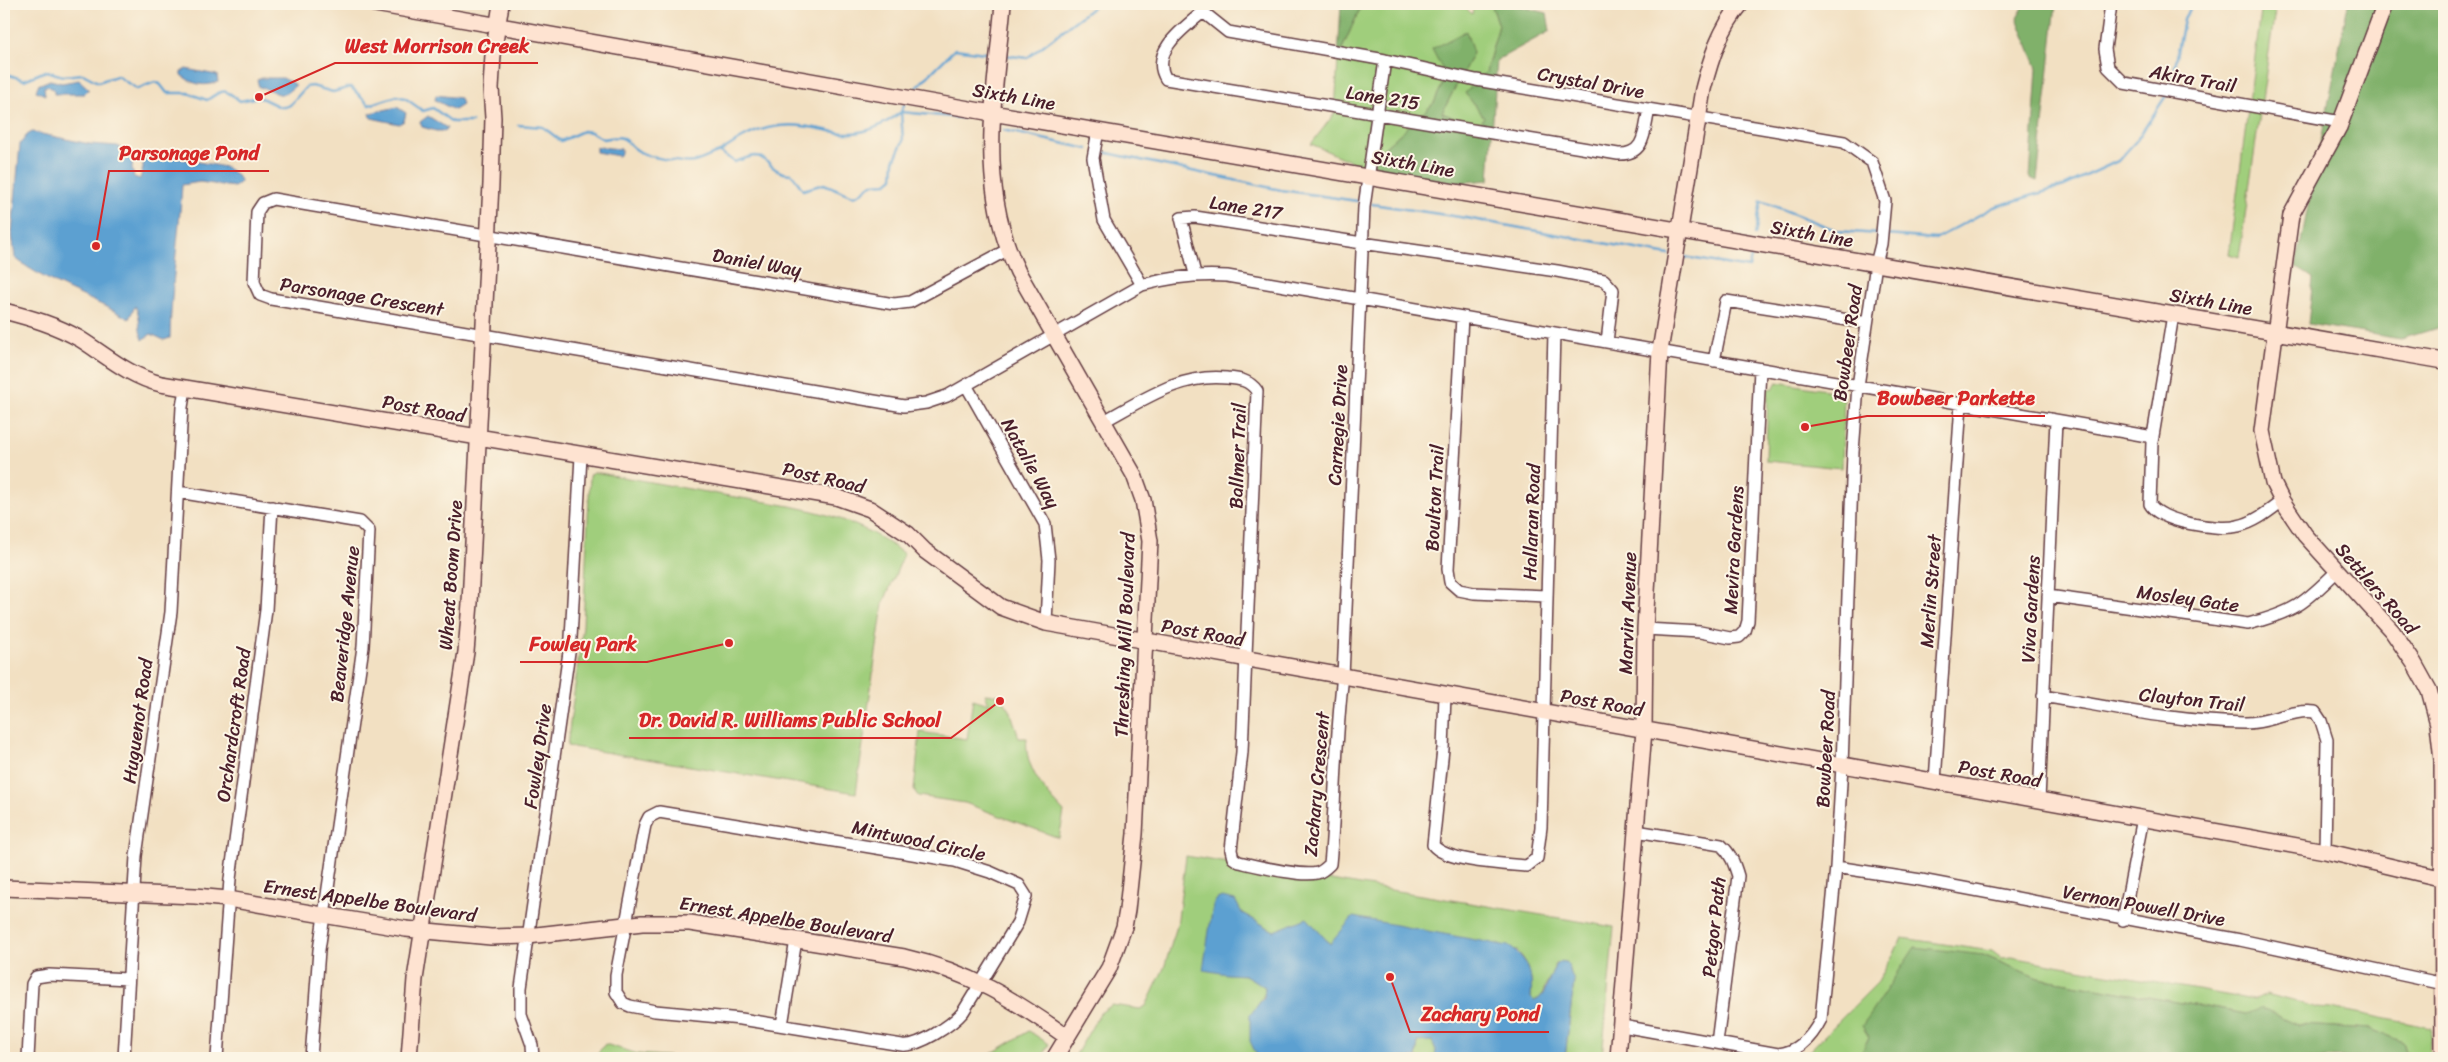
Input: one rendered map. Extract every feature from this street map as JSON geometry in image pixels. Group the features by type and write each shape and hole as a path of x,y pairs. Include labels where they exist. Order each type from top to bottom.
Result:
{"street":[{"name":"Sixth Line","path":"375,4 992,113 2444,360"},
{"name":"Wheat Boom Drive","path":"409,1058 414,988 466,652 488,235 492,90 501,4"},
{"name":"Threshing Mill Boulevard","path":"1003,4 992,113 991,162 993,190 1007,250 1134,475 1146,514 1150,541 1135,834 1128,910 1109,968 1055,1057"},
{"name":"Marvin Avenue","path":"1618,1058 1644,730 1646,629 1660,352 1699,117 1711,58 1730,16 1741,4"},
{"name":"Akira Trail","path":"2111,4 2105,49 2108,67 2124,83 2341,122"},
{"name":"Settlers Road","path":"2380,5 2341,122 2291,215 2262,431 2273,483 2282,501 2305,535 2392,631 2414,663 2429,690 2438,724 2442,760 2443,1058"},
{"name":"Crystal Drive","path":"1203,12 1228,32 1385,60 1476,80 1844,142 1872,162 1886,201 1881,244 1876,264"},
{"name":"Lane 215","path":"1203,12 1186,26 1162,54 1160,70 1166,79 1626,154 1632,153 1640,146 1649,110"},
{"name":"Carnegie Drive","path":"1342,676 1362,244 1367,176 1385,60"},
{"path":"1098,131 1093,158 1104,220 1142,285"},
{"name":"Parsonage Crescent","path":"483,334 272,299 260,295 254,282 256,216 263,203 268,200 278,199 488,235"},
{"name":"Lane 217","path":"1196,274 1181,218 1195,217 1362,244"},
{"name":"Daniel Way","path":"488,235 894,304 910,302 1007,250"},
{"path":"1362,244 1557,271 1604,280 1613,290 1607,342"},
{"name":"Bowbeer Road","path":"1622,1026 1778,1054 1789,1053 1798,1048 1821,1020 1836,867 1842,766 1853,452 1858,386 1876,264"},
{"path":"483,334 894,405 926,404 966,385 1055,336 1142,285 1165,278 1196,274 1227,276 2153,437"},
{"path":"1714,361 1726,301 1867,323"},
{"name":"Post Road","path":"4,311 38,319 65,331 140,378 185,389 836,497 870,508 908,534 925,551 995,603 1019,615 1046,623 2325,851 2443,879"},
{"path":"2173,314 2153,437 2150,504 2159,513 2208,527 2228,528 2249,522 2282,501"},
{"name":"Boulton Trail","path":"1462,317 1448,569 1450,582 1459,590 1474,593 1546,596"},
{"name":"Hallaran Road","path":"1445,694 1443,748 1433,845 1438,852 1527,866 1537,858 1541,827 1542,712 1554,333"},
{"name":"Mevira Gardens","path":"1646,629 1700,632 1730,638 1739,637 1745,631 1748,622 1760,369"},
{"name":"Ballmer Trail","path":"1104,421 1158,392 1195,378 1212,376 1238,379 1250,382 1257,391 1246,660"},
{"name":"Natalie Way","path":"966,385 1045,524 1049,552 1046,623"},
{"name":"Huguenot Road","path":"124,1058 136,856 171,612 182,407 185,389"},
{"name":"Merlin Street","path":"1934,782 1961,404"},
{"name":"Viva Gardens","path":"2039,800 2056,420"},
{"name":"Fowley Drive","path":"532,1058 532,1045 521,1014 521,988 571,638 581,456"},
{"name":"Beaveridge Avenue","path":"178,492 360,522 369,531 363,646 317,964 311,1058"},
{"name":"Orchardcroft Road","path":"217,1058 228,899 265,616 272,507"},
{"name":"Mosley Gate","path":"2048,596 2248,624 2281,616 2307,600 2337,571"},
{"name":"Zachary Crescent","path":"1246,660 1242,752 1231,850 1233,858 1239,862 1304,874 1316,873 1330,864 1336,733 1342,676"},
{"name":"Clayton Trail","path":"2043,696 2192,720 2247,723 2275,719 2288,713 2315,712 2321,721 2327,740 2325,851"},
{"name":"Mintwood Circle","path":"656,813 682,815 954,861 1014,882 1025,892 1026,901 1012,934 981,982 963,1012 954,1022 910,1046 737,1018 655,1012 626,1005 617,995 615,984 647,821 656,813"},
{"path":"2123,920 2143,818"},
{"name":"Petgor Path","path":"1636,831 1721,845 1728,851 1734,861 1738,876 1717,1043"},
{"name":"Vernon Powell Drive","path":"1836,867 1921,880 2123,920 2250,942 2444,984"},
{"name":"Ernest Appelbe Boulevard","path":"4,888 133,892 228,899 423,931 490,937 528,936 626,924 690,923 919,961 981,982 1023,1006 1067,1037"},
{"path":"782,1025 796,940"},
{"path":"28,1058 32,984 36,977 49,975 128,979"}],"green space":[{"path":"1341,4 1362,4 1338,58"},
{"path":"1362,4 1462,4 1472,14 1474,4 1491,4 1499,25 1486,72 1465,93 1484,117 1477,128 1442,113 1473,53 1446,76 1434,103 1371,160 1372,171 1311,144 1335,113 1338,58"},
{"path":"1491,4 1511,4 1547,13 1550,31 1497,60 1489,180 1455,183 1372,171 1371,160 1434,103 1446,76 1432,49 1466,31 1473,53 1442,113 1477,127 1484,117 1465,93 1486,72 1499,25"},
{"path":"2025,4 2056,4 2037,181 2030,178 2037,68 2017,18"},
{"path":"2262,4 2276,4 2239,257 2229,254"},
{"path":"2348,4 2444,4 2444,326 2401,339 2308,324 2313,278 2296,267"},
{"path":"1777,382 1844,393 1842,468 1766,461 1768,389 1773,388"},
{"path":"594,472 821,513 862,528 904,554 883,604 856,793 567,746 583,626 590,475"},
{"path":"985,694 1000,695 1010,710 1019,738 1027,738 1029,759 1037,779 1064,812 1059,838 965,803 918,796 914,790 920,732 967,739 973,699 989,704"},
{"path":"1186,856 1614,927 1602,1058 1565,1058 1574,981 1565,962 1556,964 1540,998 1534,1001 1531,998 1531,978 1528,967 1517,951 1330,944 1307,919 1274,931 1242,913 1232,973 1245,975 1265,987 1264,995 1258,1005 1252,1026 1253,1044 1258,1058 1074,1058 1100,1013 1112,1005 1140,1009 1146,1006 1164,968 1177,926"},
{"path":"1902,938 1992,951 2001,958 2011,957 2254,1000 2266,994 2316,1007 2332,1008 2432,1028 2430,1058 2408,1058 2403,1042 2370,1029 2299,1025 2261,1009 2246,1014 2038,978 1983,955 1869,1037 1859,1058 1802,1058 1878,982"},
{"path":"1915,947 1983,955 2038,978 2246,1014 2261,1008 2299,1025 2370,1029 2403,1042 2408,1058 1859,1058 1869,1037 1862,1026"},
{"path":"1029,1031 1049,1044 1043,1054 1050,1058 984,1058"},
{"path":"1418,1041 1432,1041 1436,1050 1435,1058 1416,1058"},
{"path":"605,1044 638,1054 693,1058 594,1058"}],"water":[{"path":"186,69 217,75 218,82 204,85 190,81 181,75 181,72"},
{"path":"262,78 283,78 296,85 285,93 279,94 259,87 257,80"},
{"path":"50,80 62,83 79,80 89,89 84,94 54,94 54,90 48,86 44,87 45,95 36,91 38,85"},
{"path":"436,95 460,98 462,105 454,110 435,100"},
{"path":"397,107 406,113 404,121 399,124 371,118 370,113"},
{"path":"428,116 447,128 445,131 436,131 422,127 420,122"},
{"path":"32,132 90,144 118,146 133,157 132,169 134,177 140,179 143,157 151,153 225,167 236,174 241,182 234,187 200,182 182,185 170,338 164,340 151,334 143,340 135,306 129,319 41,276 15,258 12,234 20,144"},
{"path":"596,148 621,149 621,154 619,156 596,152"},
{"path":"1222,897 1235,900 1242,913 1274,931 1307,918 1330,944 1353,917 1508,946 1521,956 1528,968 1531,982 1531,998 1534,1001 1543,994 1557,964 1562,961 1567,963 1574,981 1565,1058 1435,1058 1436,1050 1432,1041 1418,1042 1416,1058 1258,1058 1250,1041 1250,1015 1264,997 1265,987 1245,975 1203,970 1213,905 1217,899"}],"waterway":[{"path":"1003,55 1027,58 1097,4"},
{"path":"2171,87 2184,20 2191,4"},
{"path":"916,88 955,49 992,54"},
{"path":"4,73 24,80 46,71 63,76 83,74 98,82 117,76 137,89 155,82 160,84 167,93 188,93 207,100 221,92 227,92 240,101 259,97 280,107 290,105 306,87 312,86 333,92 351,87 369,105 397,96 405,98 423,111 433,108 452,122 472,122"},
{"path":"1886,235 1935,239 1994,207 2064,186 2118,161 2137,140 2167,94"},
{"path":"518,125 543,127 561,141 583,131 591,132 603,139 618,137 624,139 644,154 675,161 694,162 720,152 735,162 756,156 764,159 775,169 792,174 803,190 824,184 853,196 859,194 872,184 887,183 893,178 894,161 903,141 901,112 904,105"},
{"path":"720,152 737,141 761,130 787,125 848,133 864,131 881,125 901,112 963,118"},
{"path":"1003,130 1088,149"},
{"path":"1103,152 1281,190 1357,201"},
{"path":"1755,235 1761,201 1838,231 1878,234"},
{"path":"1372,204 1466,218 1669,255"},
{"path":"1684,257 1749,268 1752,251"}],"place":[{"name":"West Morrison Creek","path":"259,97"},
{"name":"Parsonage Pond","path":"96,246"},
{"name":"Bowbeer Parkette","path":"1805,427"},
{"name":"Fowley Park","path":"729,643"},
{"name":"Dr. David R. Williams Public School","path":"1000,701"},
{"name":"Zachary Pond","path":"1390,977"}]}
